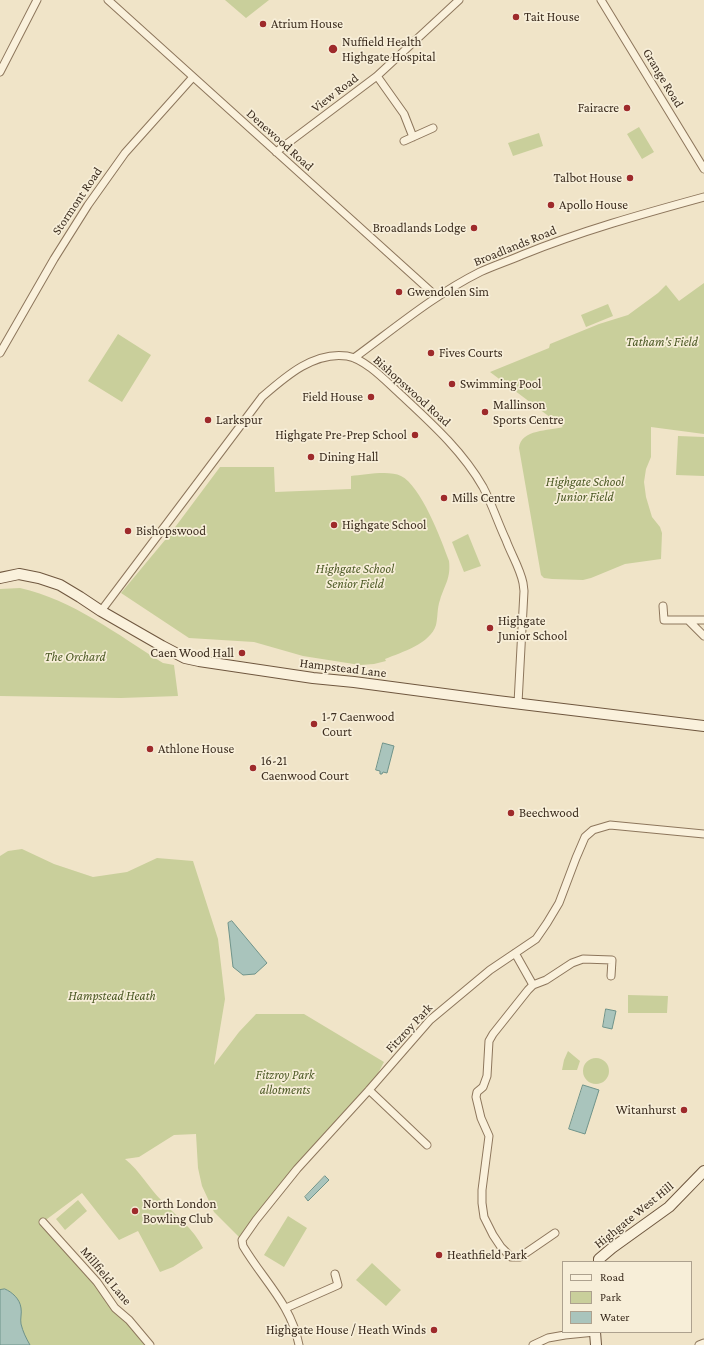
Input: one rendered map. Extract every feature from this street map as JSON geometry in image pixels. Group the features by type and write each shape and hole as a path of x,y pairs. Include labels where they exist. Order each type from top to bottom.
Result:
{"main road":[{"name":"Hampstead Lane","path":"0,578 19,574 60,585 100,611 185,658 313,678 704,726"},
{"name":"Highgate West Hill","path":"598,1261 612,1248 669,1207 704,1171"},
{"path":"595,1333 596,1345"}],"street":[{"path":"0,72 37,0"},
{"name":"Denewood Road","path":"108,0 437,296"},
{"name":"View Road","path":"276,152 377,76 459,0"},
{"name":"Grange Road","path":"601,0 704,169"},
{"path":"377,76 404,114 413,137"},
{"name":"Stormont Road","path":"0,353 54,258 88,205 125,153 193,77"},
{"path":"404,141 433,128"},
{"name":"Broadlands Road","path":"354,358 437,296 480,272 559,240 629,217 704,197"},
{"name":"Bishopswood Road","path":"100,611 262,397 283,378 310,362 323,357 346,356 364,363 384,379 440,432 455,448 473,472 488,498 523,583 518,703"},
{"path":"663,606 664,620 704,620"},
{"path":"688,620 704,636"},
{"name":"Fitzroy Park","path":"299,1345 297,1331 286,1308 242,1246 242,1240 256,1220 296,1169 369,1090 430,1020 490,970 536,939 548,923 559,903 585,837 593,830 607,826 620,825 704,834"},
{"path":"515,953 533,985"},
{"path":"555,1233 520,1257 511,1257 492,1235 484,1217 482,1203 482,1190 489,1136 481,1118 476,1097 487,1076 489,1041 492,1034 533,985 546,980 572,963 583,959 612,960 611,976"},
{"path":"369,1090 427,1145"},
{"name":"Millfield Lane","path":"43,1222 97,1282 115,1308 129,1320 150,1345"},
{"path":"286,1308 338,1285 335,1274"},
{"path":"534,1345 548,1338 585,1333"},
{"path":"699,1345 704,1343"}],"green space":[{"path":"225,0 269,0 246,18"},
{"path":"639,127 654,152 642,159 627,134"},
{"path":"539,133 543,146 513,156 508,143"},
{"path":"704,283 704,434 651,427 651,457 646,469 644,482 646,497 652,517 660,527 662,533 661,559 625,564 583,580 544,578 541,575 519,448 521,442 530,434 563,427 490,372 549,348 550,344 599,324 628,315 658,293 666,285 679,301"},
{"path":"608,304 613,316 586,327 581,315"},
{"path":"118,334 151,355 122,402 88,381"},
{"path":"678,436 704,437 704,476 676,475"},
{"name":"Highgate School Senior Field","path":"220,467 274,467 275,492 351,489 351,476 390,473 401,476 416,490 423,501 430,514 449,561 448,577 439,603 436,625 433,632 422,642 385,659 386,661 360,665 303,656 254,642 189,638 121,593 170,534"},
{"path":"468,534 481,566 464,572 452,542"},
{"name":"The Orchard","path":"20,588 40,594 77,610 112,630 163,663 174,665 178,696 121,698 0,696 0,589"},
{"name":"Hampstead Heath","path":"22,849 54,864 93,877 127,872 157,858 193,861 218,939 225,999 214,1065 239,1032 256,1014 304,1014 384,1062 369,1090 297,1169 242,1240 214,1212 202,1186 198,1168 196,1134 174,1135 139,1157 125,1159 157,1196 190,1229 203,1248 173,1267 160,1272 138,1231 119,1240 82,1193 43,1222 150,1345 0,1345 0,856 8,851"},
{"path":"628,995 668,996 667,1013 628,1013"},
{"path":"568,1051 580,1061 577,1070 562,1070"},
{"path":"596,1058 606,1061 609,1071 606,1081 596,1084 586,1081 583,1071 586,1061"},
{"path":"78,1200 87,1211 65,1230 56,1219"},
{"path":"288,1216 307,1228 284,1267 264,1255"},
{"path":"372,1263 401,1290 386,1306 356,1280"}],"water":[{"path":"383,743 394,746 387,773 383,772 380,774 380,771 376,770"},
{"path":"232,921 267,963 255,974 243,975 233,967 228,923"},
{"path":"606,1009 616,1011 612,1029 603,1027"},
{"path":"583,1085 599,1090 585,1134 569,1129"},
{"path":"325,1176 329,1180 308,1201 305,1197"},
{"path":"5,1289 13,1294 19,1302 21,1310 21,1324 30,1345 0,1345 0,1290"}],"place":[{"name":"Tait House","path":"516,17"},
{"name":"Atrium House","path":"263,24"},
{"name":"Nuffield Health Highgate Hospital","path":"333,49"},
{"name":"Fairacre","path":"627,108"},
{"name":"Talbot House","path":"630,178"},
{"name":"Apollo House","path":"551,205"},
{"name":"Broadlands Lodge","path":"474,228"},
{"name":"Gwendolen Sim","path":"399,292"},
{"name":"Fives Courts","path":"431,353"},
{"name":"Swimming Pool","path":"452,384"},
{"name":"Field House","path":"371,397"},
{"name":"Mallinson Sports Centre","path":"485,412"},
{"name":"Larkspur","path":"208,420"},
{"name":"Highgate Pre-Prep School","path":"415,435"},
{"name":"Dining Hall","path":"311,457"},
{"name":"Mills Centre","path":"444,498"},
{"name":"Highgate School","path":"334,525"},
{"name":"Bishopswood","path":"128,531"},
{"name":"Highgate Junior School","path":"490,628"},
{"name":"Caen Wood Hall","path":"242,653"},
{"name":"1-7 Caenwood Court","path":"314,724"},
{"name":"Athlone House","path":"150,749"},
{"name":"16-21 Caenwood Court","path":"253,768"},
{"name":"Beechwood","path":"511,813"},
{"name":"Witanhurst","path":"684,1110"},
{"name":"North London Bowling Club","path":"135,1211"},
{"name":"Heathfield Park","path":"439,1255"},
{"name":"Highgate House / Heath Winds","path":"434,1330"}],"park label":[{"name":"Tatham's Field","path":"662,342"},
{"name":"Highgate School Junior Field","path":"585,490"},
{"name":"Fitzroy Park allotments","path":"285,1082"}]}
